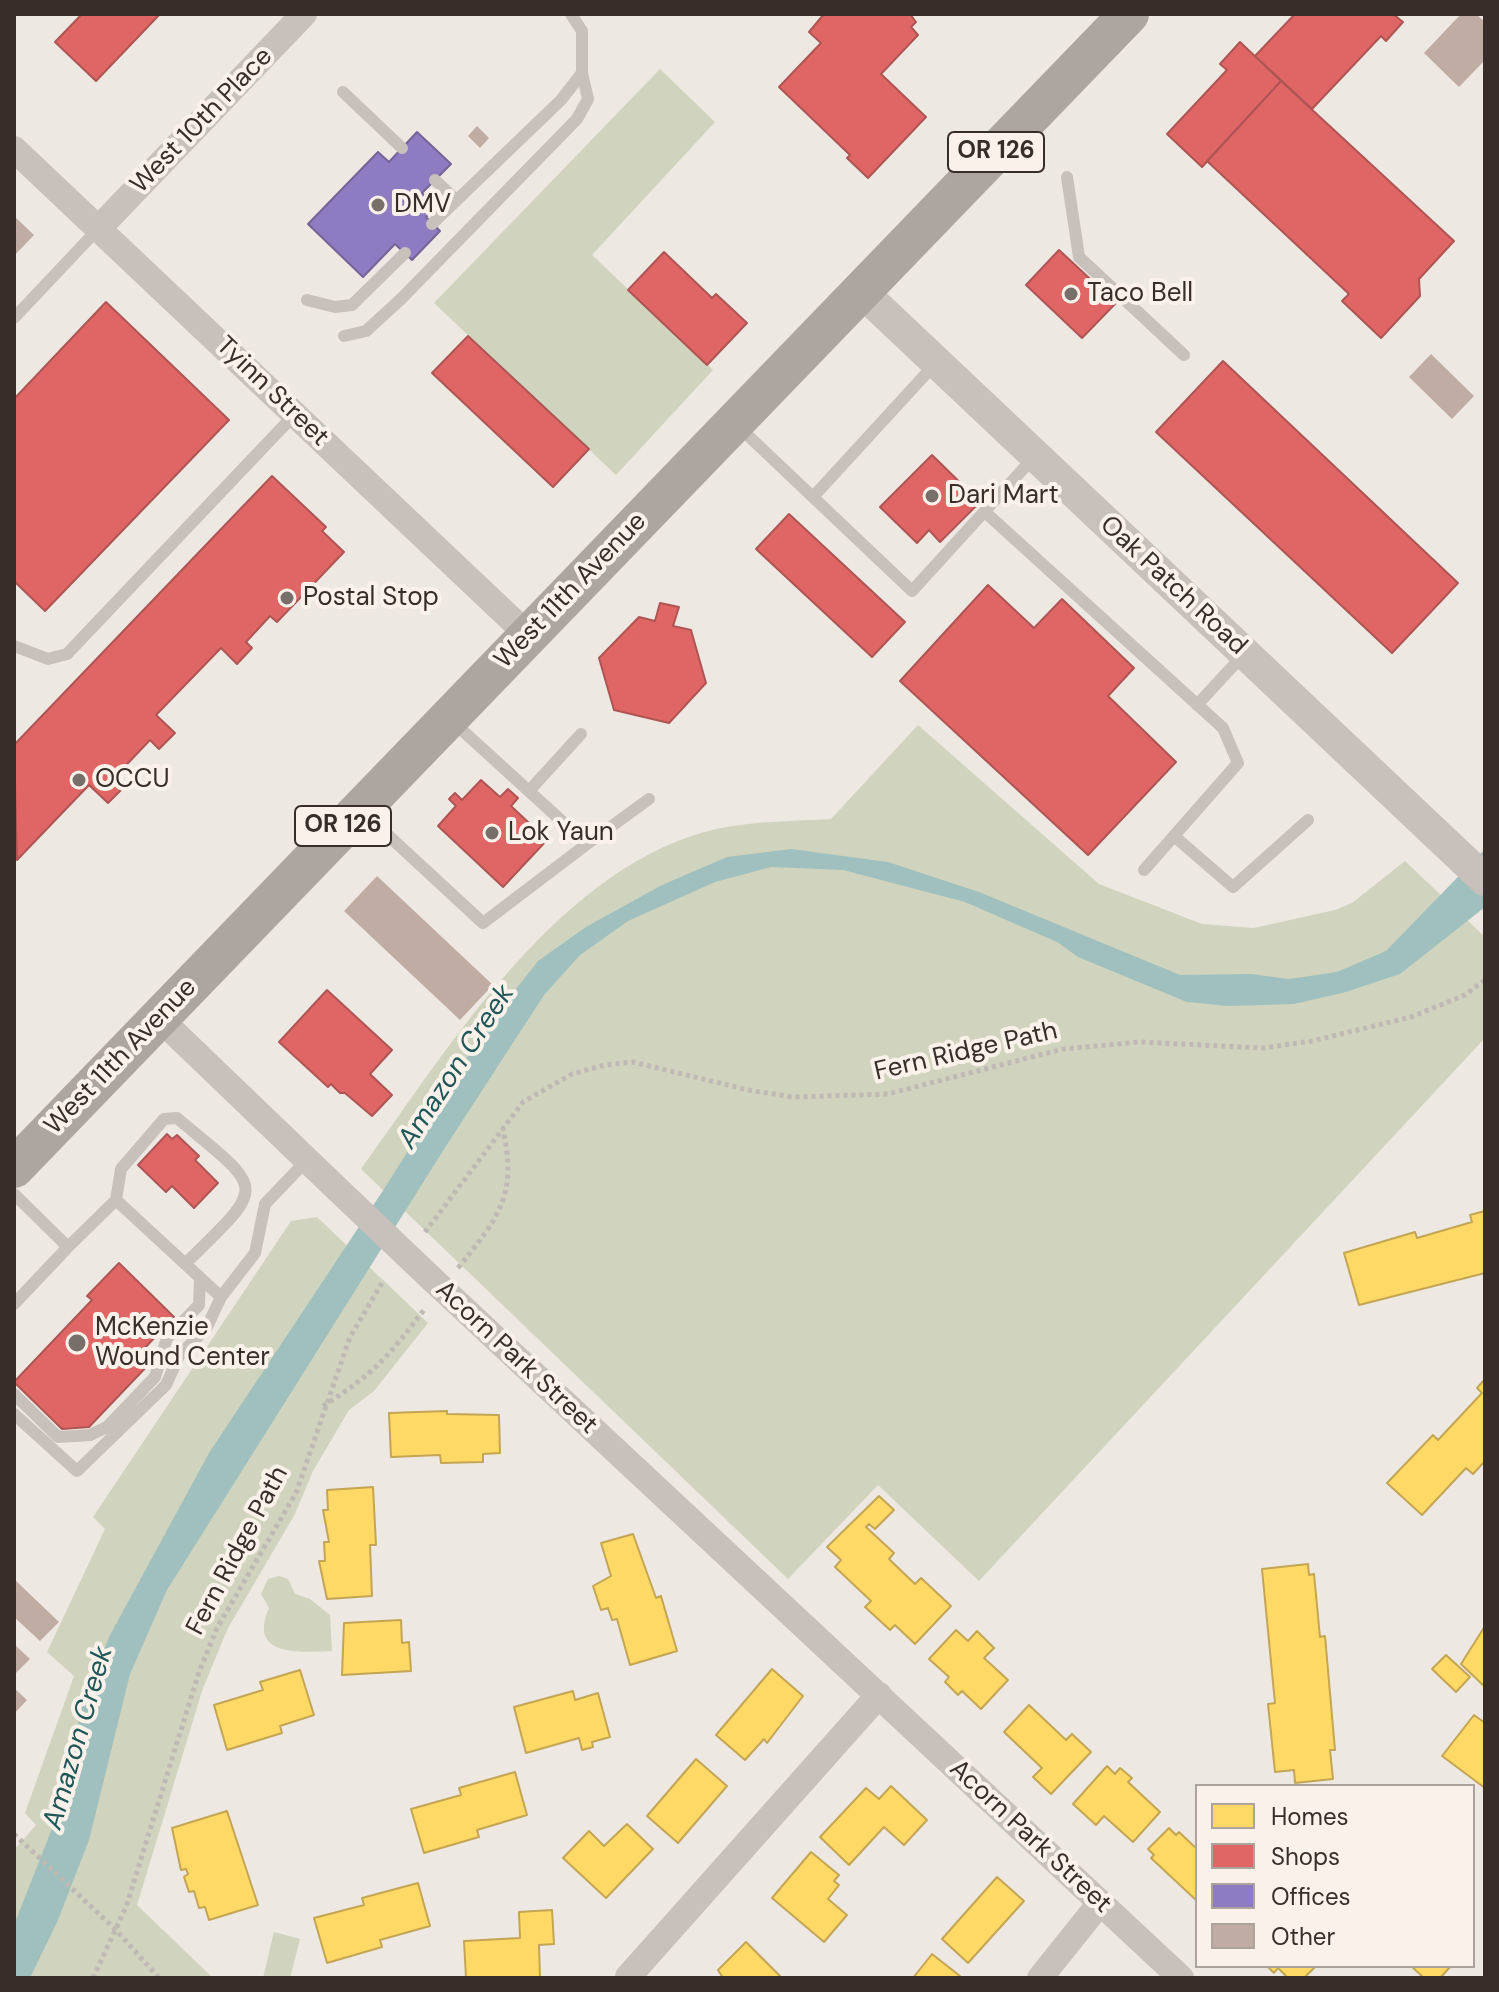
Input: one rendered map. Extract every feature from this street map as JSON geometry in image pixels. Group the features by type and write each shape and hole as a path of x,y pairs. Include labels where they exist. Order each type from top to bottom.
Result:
{"main road":[{"name":"West 11th Avenue","path":"14,1168 1129,14"}],"street":[{"name":"West 10th Place","path":"99,228 304,14"},
{"name":"Tyinn Street","path":"14,149 529,636"},
{"name":"Oak Patch Road","path":"861,291 1485,880"},
{"name":"Acorn Park Street","path":"158,1017 437,1284 1181,1978"},
{"path":"628,1977 879,1695"},
{"path":"1040,1978 1100,1903"}],"lane":[{"path":"344,336 366,331 401,299 577,119 588,99 582,73 582,31 571,14"},
{"path":"432,224 561,100 582,73"},
{"path":"343,92 402,148"},
{"path":"1067,177 1079,257 1184,355"},
{"path":"435,180 456,200"},
{"path":"14,318 99,228"},
{"path":"307,300 335,307 352,305 405,253"},
{"path":"813,497 936,363"},
{"path":"14,646 48,659 67,654 295,414"},
{"path":"733,422 912,591 1035,456"},
{"path":"985,512 1223,728 1238,763 1144,870"},
{"path":"1197,705 1245,653"},
{"path":"449,718 587,844"},
{"path":"529,791 581,734"},
{"path":"360,809 483,923 649,799"},
{"path":"1174,836 1233,887 1308,820"},
{"path":"14,1304 116,1200 121,1169 164,1119 177,1118 242,1172 248,1186 242,1208 185,1264"},
{"path":"14,1414 77,1471 166,1385 179,1356 207,1327 221,1297 255,1253 265,1204 307,1160"},
{"path":"14,1194 68,1247"},
{"path":"116,1200 221,1297"},
{"path":"14,1394 58,1437 90,1435 107,1427 155,1377 167,1338 199,1305 200,1278"}],"path":[{"name":"Fern Ridge Path","path":"425,1232 523,1102 572,1074 605,1065 633,1062 748,1090 792,1097 888,1094 1063,1049 1140,1042 1263,1048 1312,1041 1411,1017 1465,995 1485,980"},
{"path":"323,1406 366,1379 391,1355 437,1284 499,1212 509,1186 503,1129"},
{"name":"Fern Ridge Path","path":"93,1978 117,1931 199,1672 217,1628 296,1493 323,1406 350,1337 382,1283"},
{"path":"14,1834 117,1931 159,1978"}],"green space":[{"path":"660,69 715,122 592,255 713,370 616,475 434,303"},
{"path":"918,725 1099,884 1202,924 1254,928 1335,910 1352,903 1405,861 1485,937 1485,1038 979,1581 878,1485 788,1579 361,1169 472,1016 515,965 561,918 610,878 663,847 721,828 831,819"},
{"path":"317,1217 428,1323 374,1391 349,1410 313,1471 295,1514 227,1630 202,1691 137,1905 213,1978 14,1978 14,1850 36,1825 25,1813 74,1676 47,1652 105,1529 93,1517 291,1221"},
{"path":"279,1576 288,1579 295,1594 310,1599 330,1615 332,1651 281,1649 271,1644 265,1636 264,1624 269,1608 261,1594 268,1579"},
{"path":"274,1932 300,1939 290,1978 263,1978"}],"water":[{"name":"Amazon Creek","path":"791,849 888,862 979,892 1180,975 1251,974 1289,979 1337,972 1386,951 1485,849 1485,907 1400,974 1346,992 1294,1004 1228,1006 1187,1002 1078,957 1057,942 965,902 843,870 771,867 715,882 628,921 580,955 544,995 167,1590 130,1674 89,1840 58,1920 30,1978 14,1978 14,1925 57,1816 81,1711 109,1637 209,1453 386,1186 484,1030 538,961 586,927 662,885 727,857"}],"building: Homes":[{"path":"1485,1211 1485,1273 1359,1305 1344,1253 1415,1232 1417,1238 1472,1222 1470,1215"},
{"path":"1485,1379 1485,1461 1473,1474 1466,1468 1422,1515 1387,1483 1433,1435 1438,1440 1482,1393 1477,1388"},
{"path":"447,1411 447,1414 499,1415 500,1453 483,1454 483,1462 441,1463 440,1455 391,1457 389,1413"},
{"path":"373,1487 376,1545 370,1545 372,1596 327,1599 319,1561 325,1561 324,1542 329,1542 323,1510 328,1510 327,1490"},
{"path":"879,1496 894,1510 875,1529 869,1524 866,1527 894,1553 889,1559 915,1584 921,1578 951,1606 915,1644 895,1625 890,1630 865,1607 871,1601 835,1567 841,1560 827,1547"},
{"path":"633,1534 656,1598 661,1596 677,1651 630,1665 617,1619 612,1620 608,1608 601,1610 593,1586 611,1576 601,1543"},
{"path":"1308,1564 1309,1575 1314,1574 1320,1637 1325,1636 1335,1750 1330,1750 1333,1779 1295,1783 1294,1770 1275,1772 1268,1704 1275,1703 1262,1569"},
{"path":"401,1620 402,1643 409,1642 411,1671 342,1675 344,1623"},
{"path":"1485,1626 1485,1687 1461,1664"},
{"path":"956,1630 968,1641 977,1631 994,1648 984,1658 1008,1680 981,1709 962,1691 958,1695 945,1682 949,1677 929,1659"},
{"path":"1446,1655 1470,1677 1456,1692 1432,1669"},
{"path":"772,1669 803,1696 767,1743 764,1739 745,1760 716,1735"},
{"path":"300,1670 314,1715 280,1726 282,1733 227,1750 214,1705 263,1690 260,1682"},
{"path":"573,1691 575,1700 598,1693 610,1737 592,1742 593,1747 582,1750 579,1738 526,1753 514,1707"},
{"path":"1029,1705 1066,1740 1072,1734 1091,1752 1051,1794 1033,1777 1042,1768 1004,1732"},
{"path":"1474,1715 1485,1723 1485,1788 1442,1756"},
{"path":"696,1759 727,1786 678,1843 647,1816"},
{"path":"1107,1766 1115,1774 1120,1768 1132,1778 1128,1782 1160,1812 1133,1842 1104,1816 1096,1825 1073,1804"},
{"path":"515,1772 527,1815 477,1830 479,1837 424,1853 411,1809 461,1795 459,1788"},
{"path":"891,1786 927,1820 904,1845 884,1827 849,1865 820,1837 866,1788 879,1799"},
{"path":"227,1811 258,1905 209,1920 205,1907 199,1908 194,1891 189,1892 184,1877 188,1874 186,1869 181,1870 172,1828"},
{"path":"627,1824 653,1849 606,1898 563,1858 589,1831 604,1846"},
{"path":"1169,1828 1176,1835 1179,1832 1195,1847 1195,1899 1151,1858 1154,1855 1148,1849"},
{"path":"811,1852 839,1875 834,1881 839,1885 828,1899 847,1915 824,1942 772,1898"},
{"path":"997,1877 1024,1901 968,1963 942,1939"},
{"path":"418,1883 430,1926 380,1940 382,1947 327,1963 314,1918 364,1905 362,1898"},
{"path":"552,1910 554,1944 539,1945 540,1978 466,1978 464,1941 520,1938 519,1912"},
{"path":"746,1942 780,1976 778,1978 723,1978 718,1970"},
{"path":"932,1954 960,1976 913,1978"},
{"path":"1278,1968 1314,1968 1304,1978 1288,1978"},
{"path":"1413,1968 1449,1968 1440,1978 1424,1978"}],"building: Shops":[{"path":"82,14 160,14 96,81 55,42"},
{"path":"824,14 910,14 916,22 911,27 918,35 881,74 926,117 868,178 847,158 850,155 779,87 821,43 809,32"},
{"path":"1295,14 1393,14 1403,22 1386,41 1381,36 1312,109 1255,56"},
{"path":"1240,42 1281,81 1202,167 1167,134 1227,70 1220,64"},
{"path":"1281,81 1454,241 1419,279 1420,296 1381,338 1342,301 1349,294 1207,161"},
{"name":"Taco Bell","path":"1059,250 1116,303 1082,338 1026,285"},
{"path":"664,252 712,298 716,294 747,323 707,365 628,290"},
{"path":"106,302 229,420 45,611 14,581 14,399"},
{"path":"468,336 589,449 553,487 432,373"},
{"path":"1223,361 1458,583 1392,653 1156,432"},
{"name":"Dari Mart","path":"932,455 980,502 940,542 929,530 917,543 880,507"},
{"path":"272,476 326,527 322,531 344,552 277,622 270,616 246,642 252,648 237,664 221,648 156,715 175,733 159,749 150,740 111,781 121,790 108,803 89,785 17,860 14,745"},
{"path":"789,514 905,622 872,657 756,549"},
{"path":"988,585 1034,628 1062,599 1134,668 1108,696 1176,762 1088,855 900,681"},
{"path":"660,603 679,607 673,626 691,630 706,683 669,723 614,710 599,658 639,617 655,621"},
{"name":"Lok Yaun","path":"481,780 500,797 508,789 518,798 511,806 547,840 503,887 438,826 456,806 449,799 455,793 462,800"},
{"path":"327,990 392,1050 370,1074 392,1095 372,1116 345,1093 340,1093 331,1084 328,1087 279,1042"},
{"path":"167,1134 172,1139 177,1135 199,1156 195,1160 218,1183 194,1208 172,1186 166,1192 138,1165"},
{"path":"119,1263 174,1317 141,1352 151,1362 89,1427 62,1429 14,1382 92,1300 87,1296"}],"building: Offices":[{"path":"417,132 451,164 422,193 436,207 426,217 440,231 412,260 395,244 363,277 308,224 378,152 389,162"}],"building: Other":[{"path":"1461,14 1476,14 1485,22 1485,60 1459,87 1424,53"},
{"path":"477,126 489,138 480,148 468,136"},
{"path":"14,216 34,235 14,256"},
{"path":"1431,354 1474,396 1452,419 1409,377"},
{"path":"377,876 493,985 460,1020 344,911"},
{"path":"14,1579 59,1622 40,1641 14,1617"},
{"path":"14,1644 30,1659 14,1675"},
{"path":"14,1688 27,1700 14,1714"}],"place":[{"name":"DMV","path":"378,205"},
{"name":"Taco Bell","path":"1071,294"},
{"name":"Dari Mart","path":"932,496"},
{"name":"Postal Stop","path":"287,598"},
{"name":"OCCU","path":"79,780"},
{"name":"Lok Yaun","path":"492,833"},
{"name":"McKenzie Wound Center","path":"77,1343"}]}
